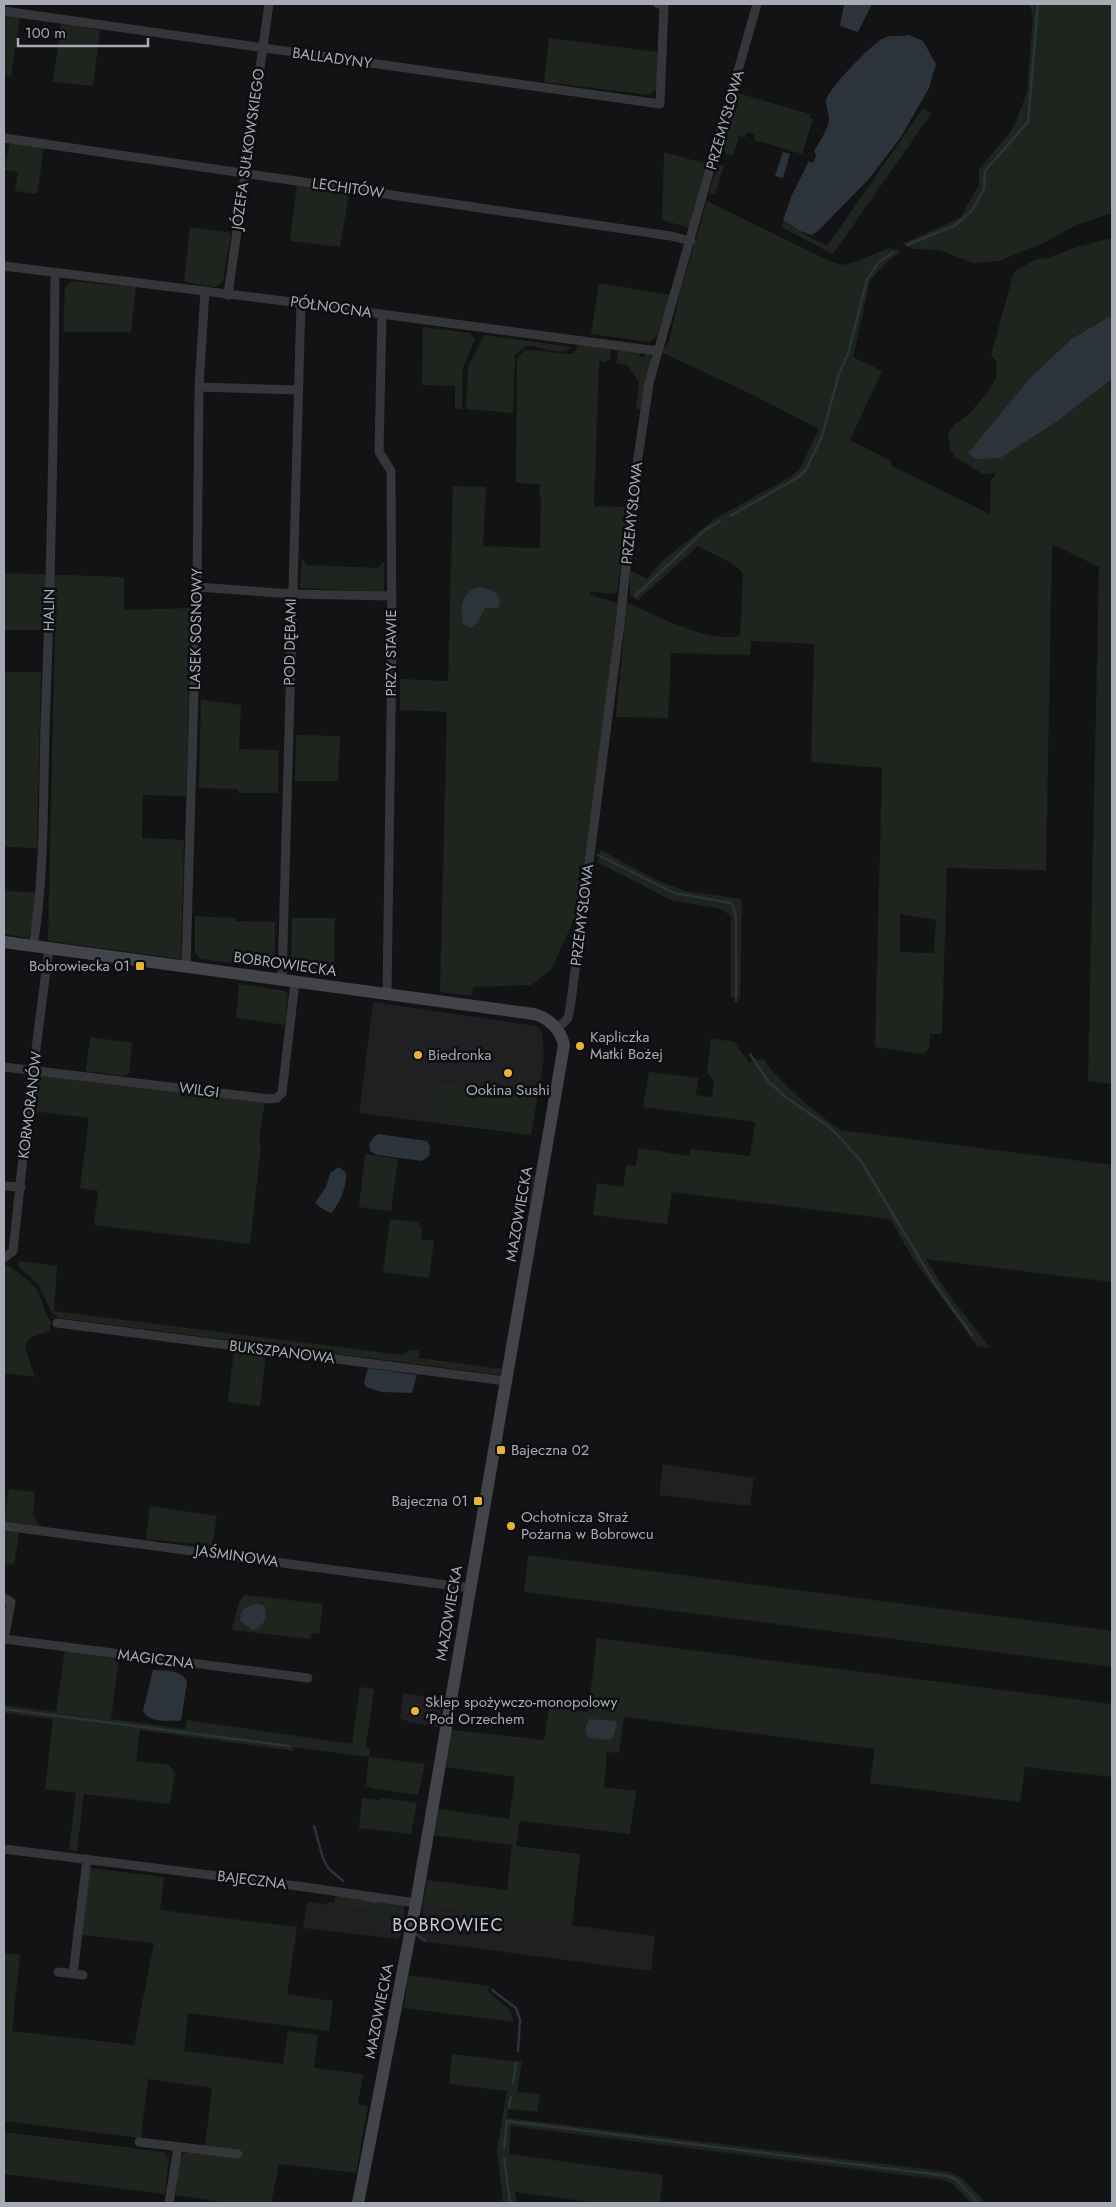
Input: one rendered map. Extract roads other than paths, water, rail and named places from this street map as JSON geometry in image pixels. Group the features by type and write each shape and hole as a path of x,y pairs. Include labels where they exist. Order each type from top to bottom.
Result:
{"street":[{"name":"JÓZEFA SUŁKOWSKIEGO","path":"228,295 269,4"},
{"name":"BALLADYNY","path":"4,11 660,104 661,4"},
{"name":"PRZEMYSŁOWA","path":"557,1029 568,1018 571,1002 620,624 643,416 658,351 757,4"},
{"name":"LECHITÓW","path":"4,138 691,240"},
{"name":"PÓŁNOCNA","path":"4,266 301,303 658,351"},
{"name":"HALIN","path":"33,946 37,925 40,867 48,642 55,273"},
{"name":"LASEK SOSNOWY","path":"186,967 197,587 199,387 205,292"},
{"name":"POD DĘBAMI","path":"282,980 301,303"},
{"name":"PRZY STAWIE","path":"382,314 379,452 391,471 387,994"},
{"path":"199,387 298,390"},
{"path":"197,587 292,594 391,596"},
{"name":"BOBROWIECKA","path":"4,942 534,1014 544,1018 557,1029"},
{"name":"KORMORANÓW","path":"4,1258 13,1251 49,948"},
{"name":"WILGI","path":"4,1067 270,1099 277,1098 282,1093 295,982"},
{"name":"MAZOWIECKA","path":"358,2203 416,1903 564,1045 557,1029"},
{"path":"4,1186 21,1187"},
{"name":"BUKSZPANOWA","path":"57,1323 506,1381"},
{"name":"JAŚMINOWA","path":"4,1526 470,1588"},
{"path":"4,1639 7,1600"},
{"name":"MAGICZNA","path":"4,1639 308,1678"},
{"name":"BAJECZNA","path":"4,1849 416,1903"},
{"path":"73,1974 87,1859"},
{"path":"58,1972 84,1976"},
{"path":"139,2142 238,2154"},
{"path":"169,2203 178,2148"}],"waterway":[{"path":"907,245 954,226 972,211 984,189 985,171 1028,122 1038,4"},
{"path":"730,516 797,478 806,470 822,436 839,374 848,354 867,279 879,262 894,252"},
{"path":"635,596 705,530 720,521"},
{"path":"598,855 674,893 732,903 736,917 736,1001"},
{"path":"750,1054 768,1081 784,1096 831,1128 861,1161 935,1284 972,1335"},
{"path":"4,1709 289,1746"},
{"path":"314,1826 323,1858 328,1868 343,1881"},
{"path":"365,1900 376,1902"},
{"path":"416,1934 425,1941"},
{"path":"492,1990 516,2008 520,2020 518,2051"},
{"path":"513,2084 516,2063"},
{"path":"509,2108 511,2097"},
{"path":"504,2148 507,2121 948,2176 957,2180 978,2203"},
{"path":"504,2157 510,2203"}],"place":[{"name":"Bobrowiecka 01","path":"140,966"},
{"name":"Kapliczka Matki Bożej","path":"580,1046"},
{"name":"Biedronka","path":"418,1055"},
{"name":"Ookina Sushi","path":"508,1073"},
{"name":"Bajeczna 02","path":"501,1450"},
{"name":"Bajeczna 01","path":"478,1501"},
{"name":"Ochotnicza Straż Pożarna w Bobrowcu","path":"511,1526"},
{"name":"Sklep spożywczo-monopolowy 'Pod Orzechem","path":"415,1711"}],"district":[{"name":"BOBROWIEC","path":"448,1925"}]}
